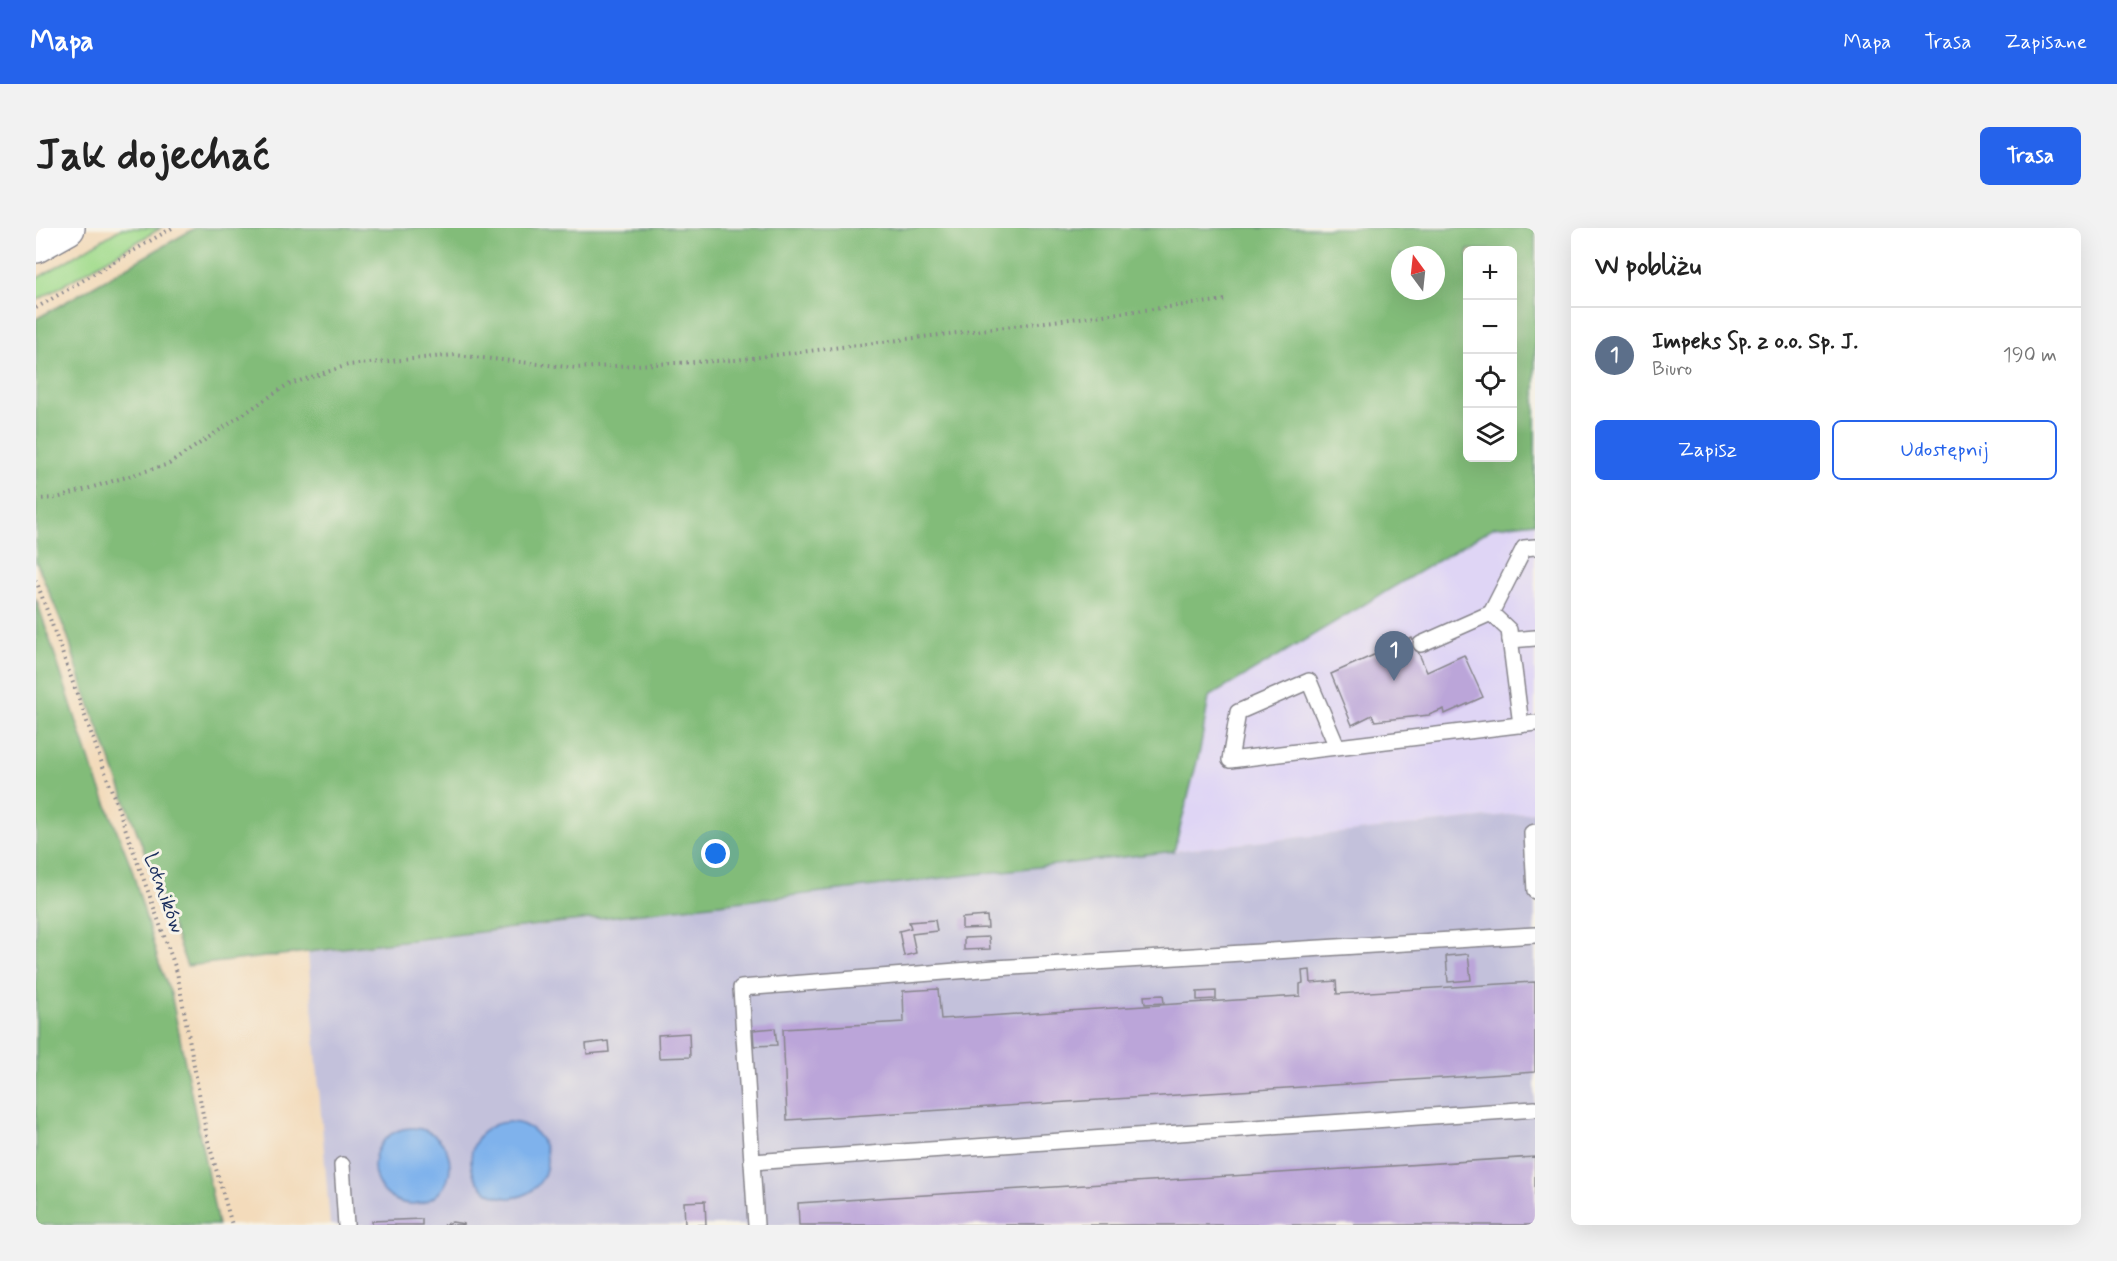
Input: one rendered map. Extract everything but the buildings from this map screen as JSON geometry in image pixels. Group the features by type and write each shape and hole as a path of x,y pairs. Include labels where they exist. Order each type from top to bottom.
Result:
{"main road":[{"path":"36,246 68,228"}],"lane":[{"path":"1421,644 1491,613 1524,548 1535,547"},
{"path":"1337,747 1309,681 1238,712 1230,760 1528,724 1509,630 1491,613"},
{"path":"1510,640 1535,638"},
{"path":"1535,832 1532,832 1535,891"},
{"path":"756,1225 741,988 994,968 1535,935"},
{"path":"752,1162 1535,1109"},
{"path":"342,1165 346,1225"}],"path":[{"path":"36,308 172,228"},
{"path":"36,499 57,498 169,464 287,385 348,365 455,355 576,368 735,360 1226,300"},
{"name":"Lotników","path":"36,580 177,972 207,1137 232,1225"}],"shaded area":[{"path":"1535,522 1535,812 1174,851 1200,750 1209,697 1494,527"},
{"path":"1535,812 1535,1225 330,1225 308,953 1174,851"}],"green space":[{"path":"122,228 161,228 36,301 36,279"},
{"path":"195,228 1535,228 1535,522 1494,527 1209,697 1200,750 1174,851 187,966 82,684 68,637 36,561 36,319"},
{"path":"36,598 91,765 131,866 160,967 171,994 218,1225 36,1225"}],"water":[{"path":"509,1122 524,1125 536,1133 544,1145 547,1160 544,1175 536,1187 524,1195 509,1198 494,1195 482,1187 474,1175 471,1160 474,1145 482,1133 494,1125"},
{"path":"412,1128 427,1131 439,1139 447,1151 450,1166 447,1181 439,1193 427,1201 412,1204 397,1201 385,1193 377,1181 374,1166 377,1151 385,1139 397,1131"}],"place":[{"name":"Impeks Sp. z o.o. Sp. J.","path":"1394,681"}]}
